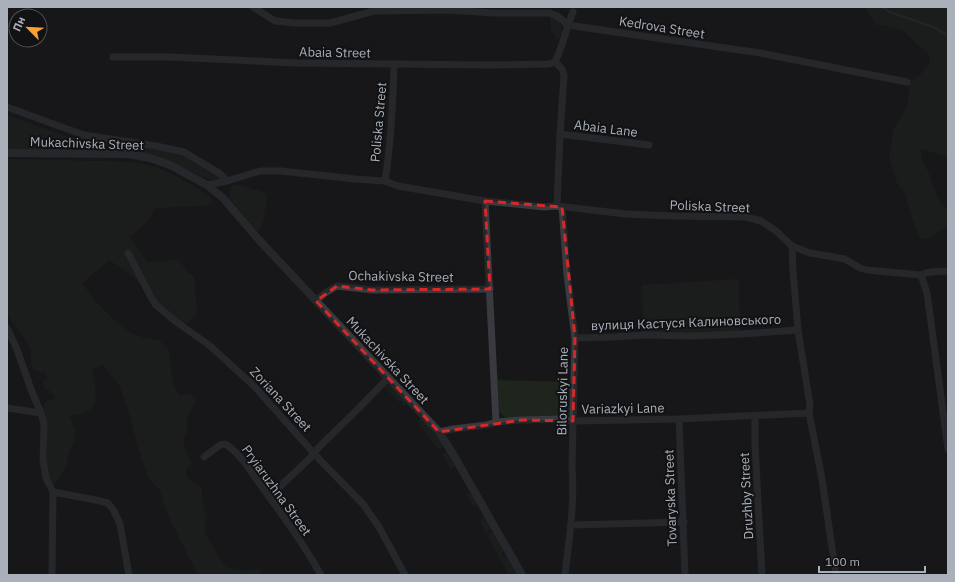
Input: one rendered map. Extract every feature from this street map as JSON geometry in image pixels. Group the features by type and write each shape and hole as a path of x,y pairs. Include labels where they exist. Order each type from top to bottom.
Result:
{"street":[{"name":"Kedrova Street","path":"252,7 275,21 295,23 330,23 374,11 449,10 494,13 549,13 564,20 567,25 760,53 907,82"},
{"path":"555,62 560,53 567,25 573,12"},
{"name":"Abaia Street","path":"113,57 170,57 297,63 394,65 549,64 555,62"},
{"name":"Biloruskyi Lane","path":"555,62 562,69 564,75 560,134 559,207 575,338 572,467 574,486 565,575"},
{"name":"Poliska Street","path":"385,181 393,97 394,65"},
{"name":"Mukachivska Street","path":"7,107 84,136 156,146 184,152 219,173 227,181"},
{"name":"Abaia Lane","path":"560,134 649,146"},
{"name":"Mukachivska Street","path":"7,153 128,154 150,158 170,165 207,185 223,198 260,241 439,432 522,575"},
{"name":"Poliska Street","path":"227,181 260,171 281,171 385,181 398,186 485,201 544,207 559,207 626,214 746,217 761,221 776,231 792,246"},
{"path":"207,185 227,181"},
{"path":"485,201 496,422"},
{"path":"836,575 822,479 809,413 810,405 798,330 792,271 792,246 810,253 845,259 860,268 867,270 921,275 930,272 948,271"},
{"name":"Zoriana Street","path":"128,253 156,305 209,345 254,386 314,453 363,504 379,527 405,575"},
{"path":"921,275 927,293 948,449"},
{"name":"Ochakivska Street","path":"316,301 325,293 337,286 372,290 490,289"},
{"path":"7,328 16,347 32,392 41,412 44,424 44,471 53,492 52,575"},
{"name":"вулиця Кастуся Калиновського","path":"575,338 644,335 734,335 798,330"},
{"path":"269,496 310,458 319,447 388,378"},
{"path":"7,408 41,412"},
{"name":"Variazkyi Lane","path":"439,432 487,425 496,422 522,420 573,421 679,419 809,413"},
{"name":"Druzhby Street","path":"755,416 755,445 762,575"},
{"name":"Tovaryska Street","path":"679,419 685,575"},
{"name":"Pryiaruzhna Street","path":"204,457 220,445 225,444 238,455 269,496 321,575"},
{"path":"53,492 108,503 114,511 120,524 129,575"},
{"path":"571,525 684,522"}],"highlighted area":[{"path":"485,201 562,207 575,338 573,421 522,420 439,432 316,301 337,286 372,290 490,289"}],"shaded area":[{"path":"865,7 948,7 948,157 920,149 923,163 928,171 938,199 944,207 948,206 948,226 929,238 920,239 905,193 897,183 889,157 894,128 907,107 910,82 921,74 930,61 929,54 903,30 876,25"},
{"path":"551,15 560,22 562,31 558,40 551,30"},
{"path":"7,115 65,136 184,155 208,167 220,178 213,180 205,178 171,162 128,151 94,149 7,149"},
{"path":"7,159 118,161 140,163 174,175 199,189 214,200 206,206 155,208 154,212 148,219 130,237 147,262 179,260 187,272 194,276 197,313 184,326 158,304 143,286 129,273 109,260 82,283 95,301 115,321 133,334 160,341 169,350 174,386 179,395 190,394 195,400 187,417 187,431 183,443 192,465 188,466 186,470 187,477 195,484 202,487 202,498 206,515 205,533 221,561 228,568 247,571 259,569 260,575 199,575 167,514 160,491 149,478 139,451 129,412 119,385 103,365 92,370 96,398 92,408 84,413 70,416 75,430 74,441 69,452 67,463 53,487 47,471 47,423 44,413 44,403 55,398 49,390 44,389 43,382 47,378 46,373 38,372 32,367 30,348 7,314"},
{"path":"234,184 265,193 266,207 259,233 229,198 230,188"},
{"path":"739,279 740,333 643,334 642,285"},
{"path":"497,380 571,382 570,416 567,418 504,417 499,411"},
{"path":"383,386 390,386 407,403 404,406 401,401 399,402"},
{"path":"421,418 444,446 443,448 439,450 417,422"},
{"path":"447,452 455,466 451,470 442,454"},
{"path":"471,493 477,504 473,507 466,494"},
{"path":"484,517 491,528 486,533 480,521"},
{"path":"493,532 504,551 501,554 502,557 507,556 518,575 509,575 487,535"}],"waterway":[{"path":"882,7 890,12 933,27 948,35"}]}
